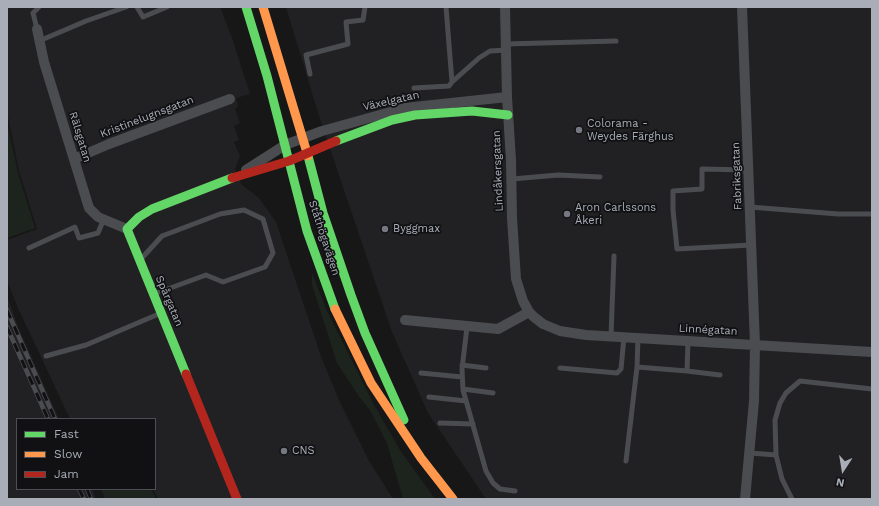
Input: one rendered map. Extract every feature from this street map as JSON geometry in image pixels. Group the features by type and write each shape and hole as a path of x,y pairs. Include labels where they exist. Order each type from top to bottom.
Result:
{"main road":[{"name":"Ståthögavägen","path":"246,7 267,76 307,231 336,311 371,383 421,458 453,499"},
{"name":"Ståthögavägen","path":"263,7 303,138 324,214 365,333 421,458"},
{"name":"Växelgatan","path":"307,154 373,126 415,115 472,111 508,115"},
{"path":"127,229 139,217 152,209 240,175 289,162 307,154"},
{"name":"Spårgatan","path":"127,229 237,499"}],"street":[{"name":"Lindåkersgatan","path":"505,7 507,97 516,279 523,301 529,312 543,324"},
{"name":"Fabriksgatan","path":"742,7 755,345 754,401 745,499"},
{"name":"Rälsgatan","path":"37,29 44,62 89,208 98,218 127,229"},
{"name":"Växelgatan","path":"285,145 322,130 405,108 507,97"},
{"name":"Kristinelugnsgatan","path":"74,159 109,144 230,99"},
{"path":"240,175 251,166 285,145"},
{"path":"405,320 498,329 529,312"},
{"name":"Linnégatan","path":"543,324 560,331 586,335 872,352"}],"lane":[{"path":"31,7 37,29"},
{"path":"33,13 39,7"},
{"path":"39,41 86,21 126,7"},
{"path":"137,7 143,17 166,7"},
{"path":"310,74 306,55 348,44 346,22 363,20 364,7"},
{"path":"446,7 452,82"},
{"path":"414,88 449,86 479,58 490,51 506,47 616,41"},
{"path":"748,170 702,169 702,189 672,190 673,210 677,250 752,245"},
{"path":"512,179 558,175 600,177"},
{"path":"750,206 838,214 872,214"},
{"path":"139,261 162,236 220,214 244,210 263,219 273,253 264,267 224,282 206,275 153,294"},
{"path":"29,248 75,226 79,238 98,233 103,220"},
{"path":"611,336 614,256"},
{"path":"46,356 86,345 161,312"},
{"path":"467,327 462,365 463,388 486,471 493,483 500,489 516,491"},
{"path":"560,368 620,372 624,337"},
{"path":"626,461 638,338"},
{"path":"687,371 688,341"},
{"path":"462,365 486,368"},
{"path":"636,367 720,375"},
{"path":"421,373 462,377"},
{"path":"792,499 782,479 776,455 775,420 780,403 786,393 800,382 872,389"},
{"path":"463,388 493,393"},
{"path":"429,397 466,401"},
{"path":"440,423 473,424"},
{"path":"750,453 776,455"}],"shaded area":[{"path":"7,7 220,7 232,38 250,94 236,98 238,106 235,109 240,123 234,126 239,140 234,142 240,156 235,169 242,185 259,198 276,222 322,359 339,400 369,461 393,499 158,499 154,490 156,490 156,418 70,418 18,308 7,281 7,240 37,229 19,171 7,112"},
{"path":"286,7 872,7 872,499 486,499 428,413 392,332 319,116"},
{"path":"7,122 18,173 35,228 7,238"},
{"path":"242,185 245,187 241,187 151,220 143,238 141,238 142,229 148,219"},
{"path":"312,273 327,311 373,403 400,450 435,499 403,499 387,443 370,410 360,398 337,363 312,285"},
{"path":"7,296 19,329 59,418 16,418 16,490 92,490 96,499 7,499"},
{"path":"101,490 152,490 156,499 105,499"}],"railway":[{"path":"7,310 55,418"},
{"path":"7,327 48,418"},
{"path":"80,490 84,499"},
{"path":"87,490 91,499"}],"traffic: fast":[{"path":"246,7 267,76 307,231 335,309"},
{"path":"336,141 392,120 415,115 472,111 508,115"},
{"path":"308,156 323,213 351,295 365,333 404,420"},
{"path":"186,374 127,229 139,217 152,209 232,178"}],"traffic: slow":[{"path":"263,7 308,156"},
{"path":"335,309 371,383 421,458 453,499"}],"traffic: jam":[{"path":"232,178 289,161 336,141"},
{"path":"186,374 237,499"}],"place":[{"name":"Colorama - Weydes Färghus","path":"579,130"},
{"name":"Aron Carlssons Åkeri","path":"567,214"},
{"name":"Byggmax","path":"385,229"},
{"name":"CNS","path":"284,451"}]}
